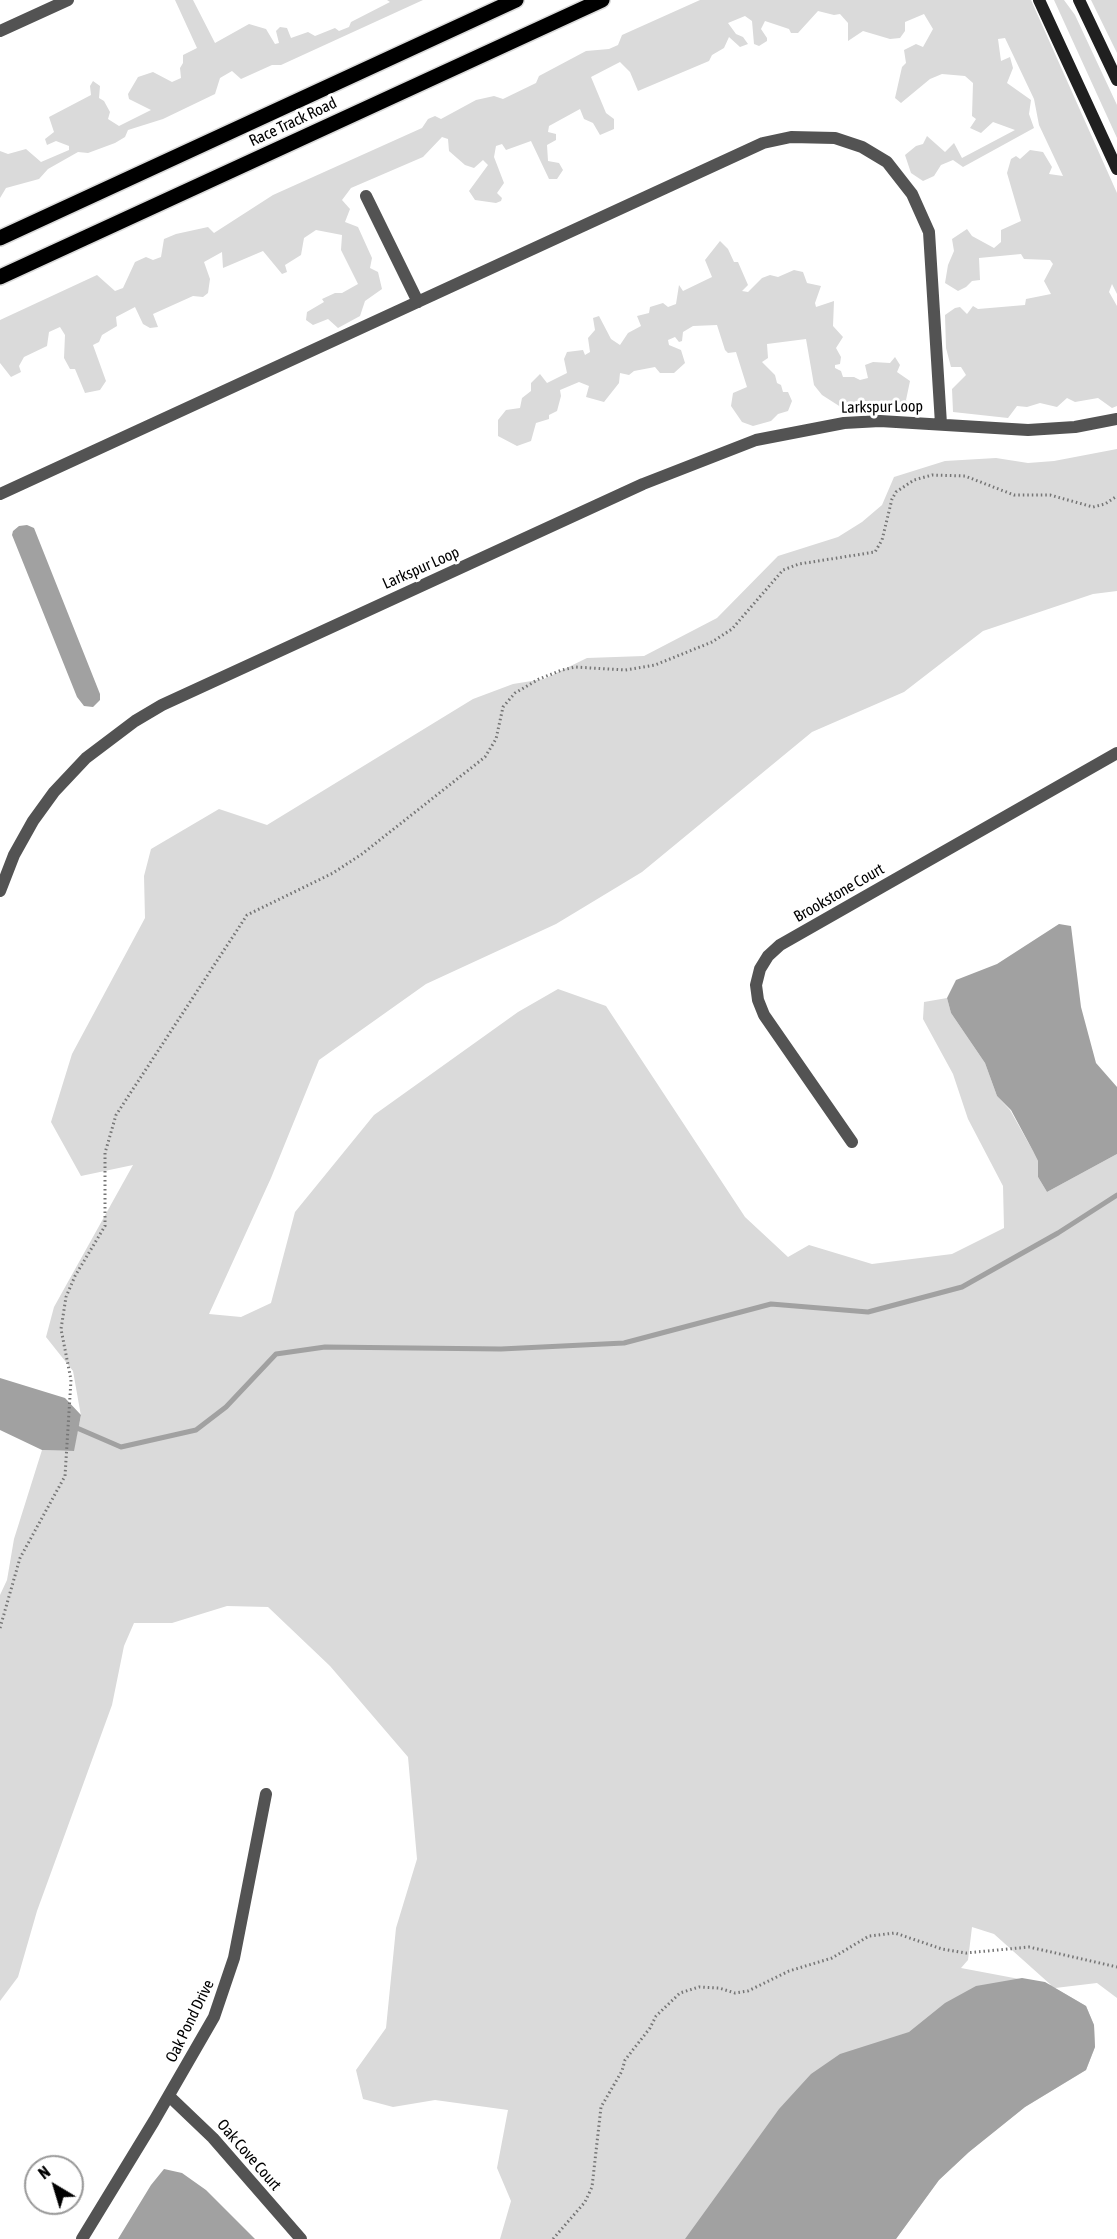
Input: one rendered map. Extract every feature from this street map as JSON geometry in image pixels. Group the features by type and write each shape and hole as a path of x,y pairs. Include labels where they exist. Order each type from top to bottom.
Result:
{"main road":[{"name":"Race Track Road","path":"0,238 516,0"},
{"name":"Race Track Road","path":"0,277 602,0"}],"street":[{"path":"0,31 44,5 68,0"},
{"path":"1039,0 1117,169"},
{"path":"1079,0 1117,80"},
{"name":"Larkspur Loop","path":"0,494 763,143 792,136 836,138 862,147 887,162 901,177 922,212 931,253 941,424"},
{"path":"366,196 418,303"},
{"name":"Larkspur Loop","path":"0,891 23,838 54,792 86,758 162,705 643,484 756,440 806,429 880,421 1028,430 1075,427 1117,418"},
{"name":"Brookstone Court","path":"852,1142 764,1015 758,1000 756,985 760,969 768,956 780,945 1117,753"},
{"name":"Oak Pond Drive","path":"82,2239 209,2026 228,1981 266,1794"},
{"name":"Oak Cove Court","path":"169,2096 213,2138 301,2239"}],"path":[{"path":"0,1628 20,1558 65,1476 68,1463 65,1452 71,1380 61,1329 66,1297 75,1276 105,1226 105,1153 116,1115 247,915 324,877 362,854 484,757 496,739 503,707 515,693 539,679 562,670 575,667 625,670 655,665 712,642 732,629 774,577 789,566 875,552 882,540 892,499 897,492 914,480 932,475 964,476 1014,495 1050,495 1093,507 1105,504 1117,496"},
{"path":"553,2239 585,2202 592,2187 600,2113 622,2071 625,2060 650,2028 656,2016 680,1993 699,1987 719,1988 735,1993 748,1991 789,1971 832,1958 869,1936 895,1933 942,1949 966,1953 1029,1947 1117,1967"}],"shaded area":[{"path":"175,0 193,0 215,43 249,24 266,29 275,44 279,43 276,31 280,27 287,28 291,38 308,32 315,36 335,28 339,31 349,27 351,22 390,2 387,0 423,0 281,65 272,65 241,79 232,71 220,78 215,94 163,119 128,130 125,137 115,143 88,153 78,152 48,169 39,179 6,188 0,198 0,151 8,154 26,149 41,162 69,150 69,146 56,141 47,145 45,139 54,132 49,117 91,95 90,86 93,81 100,86 99,98 104,101 110,112 108,119 119,126 151,110 129,99 128,94 138,77 153,72 172,82 181,78 180,68 183,55 197,48"},
{"path":"700,0 1031,0 1117,193 1117,294 1112,284 1109,292 1117,306 1117,406 1112,408 1098,398 1075,402 1067,398 1057,407 1040,403 1027,407 1017,406 1008,418 953,412 952,389 966,375 961,367 951,367 946,348 945,315 960,307 967,314 973,306 978,309 1025,305 1026,299 1051,294 1044,281 1053,264 1050,260 1024,259 1021,254 979,258 980,280 972,281 958,291 945,283 948,265 954,251 952,239 967,229 972,236 994,248 1001,242 1001,230 1021,221 1007,173 1011,159 1016,156 1020,159 1030,150 1043,152 1052,167 1049,174 1063,176 1039,125 1034,99 1005,38 998,39 1001,61 1010,57 1013,68 1007,83 1031,100 1029,114 1034,128 963,167 953,160 941,165 934,176 923,181 911,173 905,155 916,146 923,144 927,136 945,152 954,143 962,158 1015,130 993,122 981,133 970,128 976,119 972,116 973,83 965,76 942,74 930,79 901,103 895,98 902,67 906,63 904,50 916,44 923,47 933,29 924,14 905,22 905,31 900,38 890,39 863,31 848,41 848,23 840,14 834,15 818,11 798,33 791,33 789,29 765,21 761,29 767,41 759,46 754,44 752,21 745,16 728,23 748,44 740,47 729,37 724,48 712,55 709,61 638,91 630,72 620,62 591,77 606,113 614,119 614,129 600,135 593,123 584,119 580,109 549,126 548,132 556,134 556,140 547,145 548,161 559,163 563,170 557,179 549,179 531,141 506,150 502,144 496,146 494,157 504,183 497,193 502,198 501,201 496,203 475,200 469,191 488,165 483,160 474,168 465,165 449,151 448,139 442,137 423,157 351,188 342,200 350,209 345,222 358,227 372,258 370,268 378,272 382,289 365,301 360,316 338,328 328,319 313,325 306,320 307,312 324,302 322,299 335,293 342,293 358,284 341,250 342,235 316,230 304,238 301,255 285,265 287,272 282,274 263,251 223,268 222,252 204,262 210,279 208,293 203,297 193,296 153,314 158,327 150,328 143,324 135,307 116,317 117,326 102,335 99,342 93,345 106,381 100,390 85,393 75,369 70,369 64,358 65,335 60,327 49,332 47,346 24,357 19,366 21,372 11,377 0,363 0,320 97,275 115,291 123,288 135,262 146,257 153,260 161,257 164,239 208,227 214,233 273,195 422,128 428,119 435,116 441,119 476,100 494,96 503,99 536,83 539,76 586,51 609,49 618,45 622,35"},
{"path":"1054,0 1064,0 1075,15 1117,105 1117,138"},
{"path":"1091,0 1117,0 1117,53 1092,2"},
{"path":"720,241 728,249 734,262 738,262 748,285 742,291 748,292 762,278 770,275 778,277 794,270 803,272 807,283 821,286 815,303 816,307 834,301 833,326 843,337 836,348 841,357 840,364 835,365 835,368 841,371 843,377 854,377 860,380 868,378 865,365 873,362 890,363 895,357 900,365 897,372 910,381 906,400 910,405 907,411 847,411 822,395 814,385 806,339 767,344 768,358 762,362 775,375 783,392 788,392 792,401 788,411 778,414 771,421 753,426 742,422 731,406 733,393 747,387 736,352 728,353 725,350 717,325 693,326 683,332 682,341 679,342 675,337 668,340 669,345 681,350 685,363 674,373 660,373 655,367 634,371 629,375 620,373 619,383 604,402 586,397 589,386 579,382 560,390 561,396 557,411 549,415 549,419 536,423 531,441 517,446 498,436 498,420 506,410 520,408 522,398 531,391 531,383 540,374 547,383 567,373 564,359 567,352 583,350 585,355 590,352 588,338 595,330 593,318 599,316 611,339 620,345 628,333 641,326 637,316 649,313 650,307 663,303 668,307 676,304 679,285 683,291 712,277 705,260"},
{"path":"1117,449 1117,591 1093,594 983,631 904,692 812,732 642,872 556,924 426,984 319,1060 271,1178 209,1314 241,1317 271,1303 295,1212 374,1115 518,1012 558,989 606,1006 745,1217 788,1257 809,1245 872,1264 952,1254 1004,1228 1003,1186 968,1119 953,1074 923,1019 924,1002 947,998 951,1013 985,1063 997,1096 1010,1110 1033,1151 1038,1161 1038,1177 1047,1192 1117,1154 1117,1998 1097,1983 1055,1988 1086,2006 1094,2025 1095,2047 1086,2070 1025,2107 969,2152 939,2180 896,2239 500,2239 511,2201 497,2168 508,2110 435,2100 393,2107 363,2099 356,2070 386,2028 396,1928 417,1859 408,1757 330,1666 268,1607 227,1606 172,1623 134,1623 124,1646 112,1705 37,1911 18,1977 0,2001 0,1595 7,1580 14,1539 42,1450 73,1451 81,1416 73,1371 46,1337 54,1307 133,1165 81,1176 51,1122 72,1054 145,918 144,876 151,849 219,809 267,825 473,699 513,684 544,679 587,658 644,656 717,618 778,556 838,537 862,522 882,505 894,477 945,461 996,458 1028,463 1054,461","holes":["972,1927 994,1934 1051,1985 961,1968 968,1960"]},
{"path":"27,525 34,528 100,694 100,700 93,707 84,706 77,697 12,535 19,526"},
{"path":"1059,924 1071,926 1081,1007 1096,1063 1117,1087 1117,1154 1047,1192 1038,1177 1038,1161 1033,1151 1011,1110 997,1096 985,1063 951,1013 947,998 956,980 997,964"},
{"path":"0,1378 65,1398 81,1415 74,1451 42,1450 0,1430"},
{"path":"1022,1978 1045,1982 1086,2006 1094,2025 1095,2047 1086,2070 1025,2107 969,2152 939,2180 896,2239 685,2239 779,2109 811,2074 840,2054 909,2032 945,2003 976,1986"},
{"path":"164,2169 182,2173 206,2190 255,2239 118,2239 151,2185"}],"waterway":[{"path":"77,1428 121,1447 196,1430 226,1407 276,1354 325,1347 501,1349 624,1343 771,1304 868,1312 962,1287 1058,1233 1117,1195"}]}
